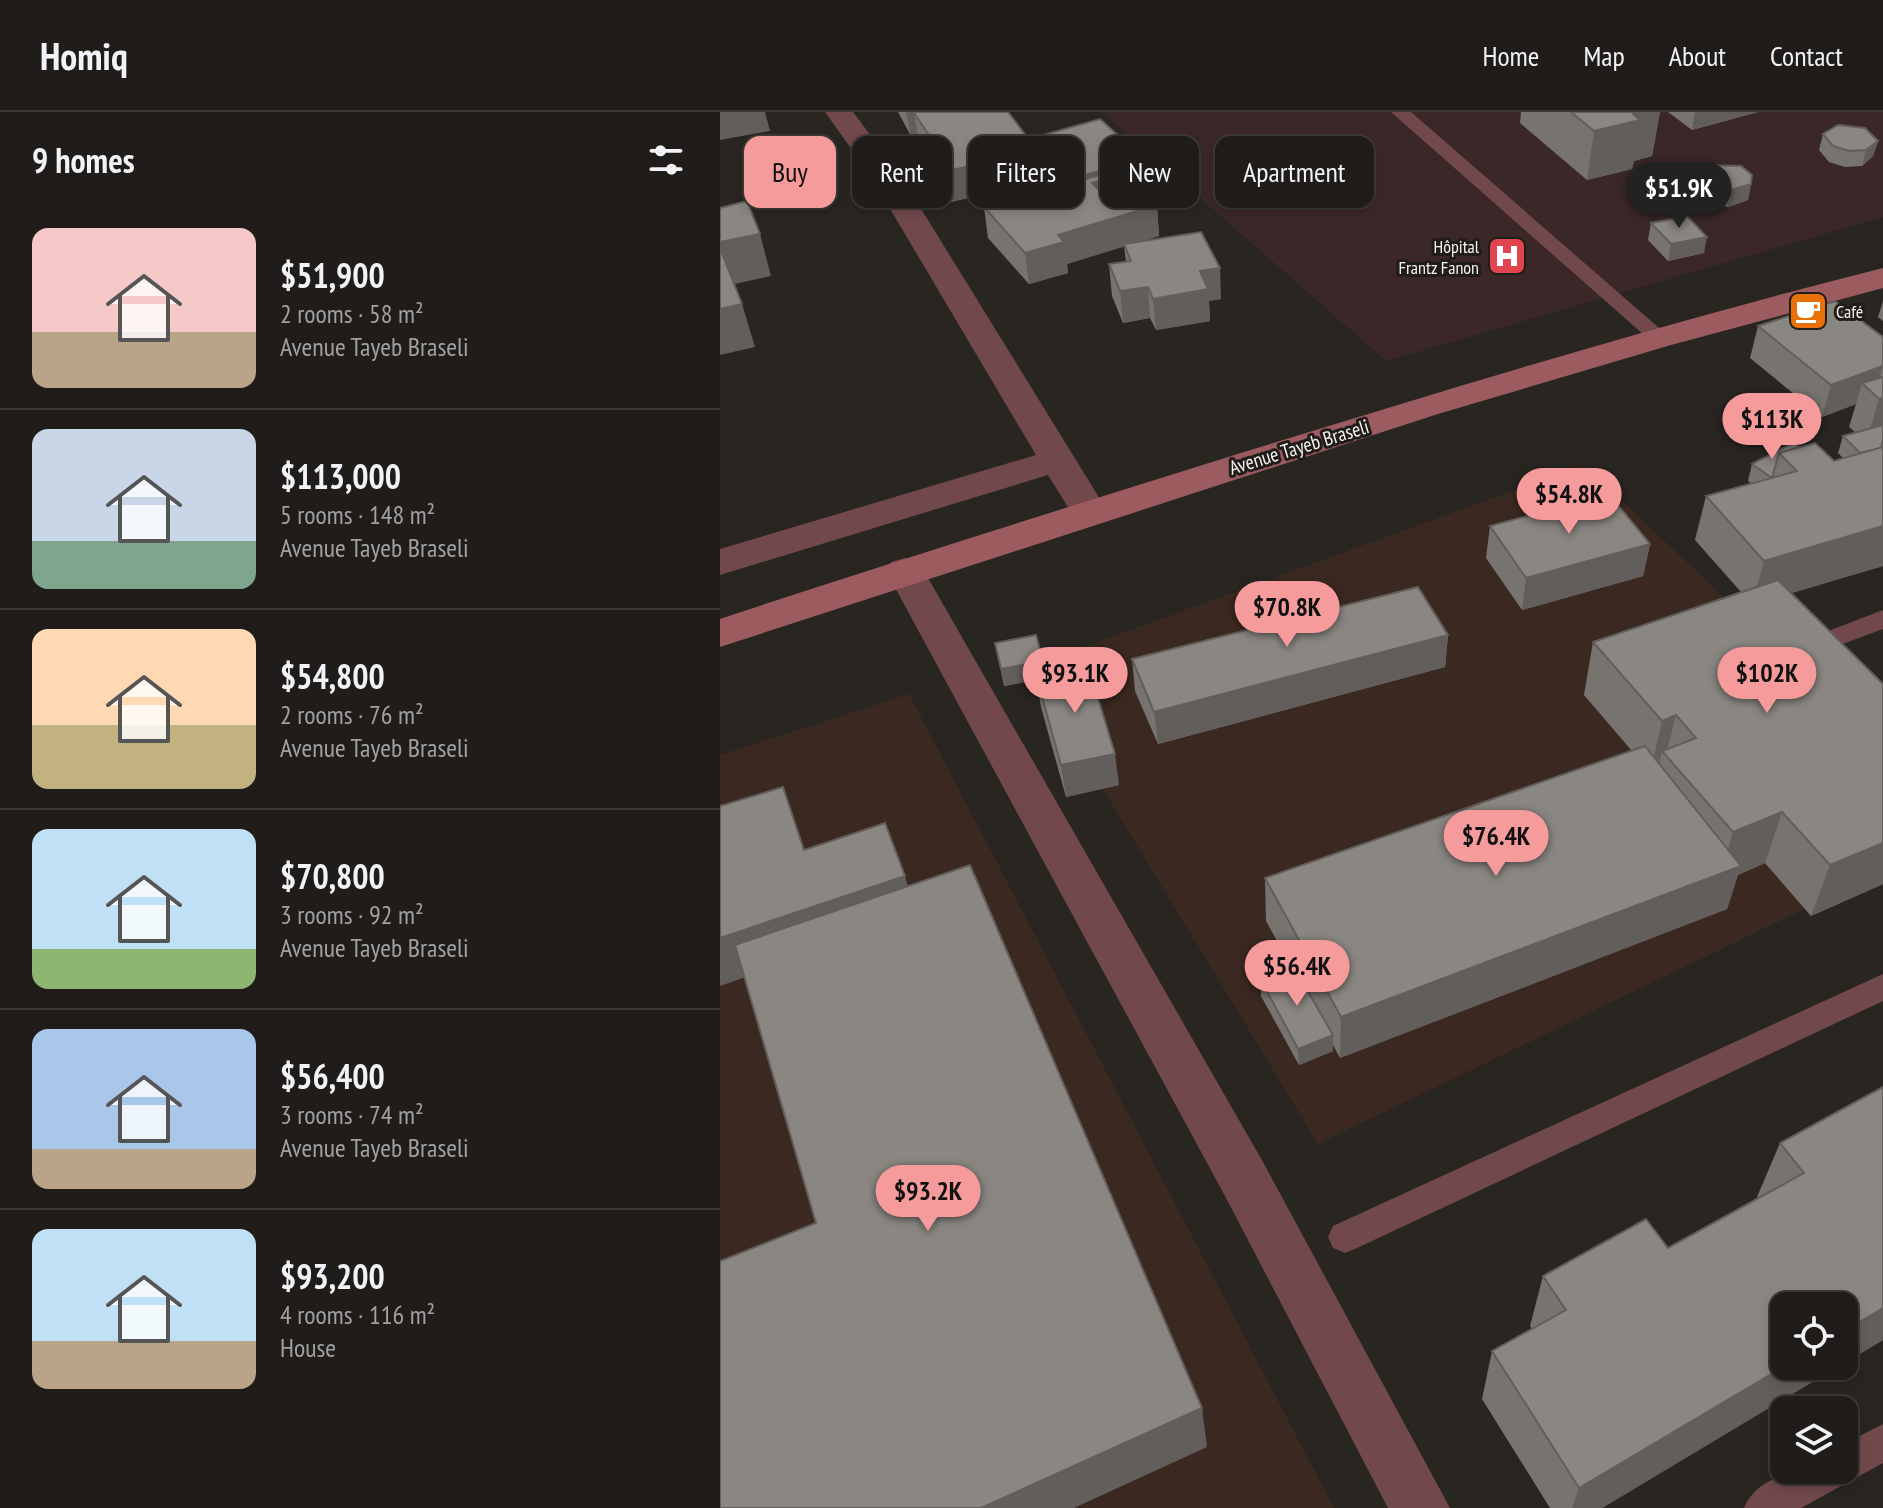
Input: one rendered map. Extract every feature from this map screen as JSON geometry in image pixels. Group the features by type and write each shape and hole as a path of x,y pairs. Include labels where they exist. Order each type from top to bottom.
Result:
{"main road":[{"name":"Avenue Tayeb Braseli","path":"720,633 1089,512 1659,338 1838,304 1883,278"}],"street":[{"path":"839,112 884,173 1089,512"},
{"path":"720,562 1058,460"},
{"path":"905,571 1236,1165 1420,1508"}],"lane":[{"path":"1400,112 1659,338"},
{"path":"1840,636 1883,619"},
{"path":"1345,1237 1883,987"},
{"path":"1858,1456 1883,1443"},
{"path":"1763,1508 1807,1484"}],"shaded area":[{"name":"Hôpital Frantz Fanon","path":"1102,112 1883,112 1883,217 1386,361 1199,197 1199,136 1129,136"},
{"path":"1584,465 1883,748 1883,871 1318,1144 1029,667"},
{"path":"909,694 1334,1508 720,1508 720,755"}],"building":[{"path":"1008,112 1026,136 968,136 968,167 952,170 952,136 930,136 914,113"},
{"path":"1571,112 1642,112 1633,114 1640,120 1594,131"},
{"path":"1100,119 1119,136 1100,136 1100,171 1084,175 1084,136 1040,136"},
{"path":"1838,125 1865,128 1878,141 1866,150 1849,151 1833,146 1823,134"},
{"path":"1706,165 1741,166 1752,175 1751,184 1731,190 1706,185 1698,173"},
{"path":"1100,175 1100,181 1092,183 1100,191 1100,208 1147,208 1058,235 1064,242 1025,253 985,208 1084,208 1084,179"},
{"path":"744,202 744,208 750,208 760,234 720,242 720,208"},
{"path":"1687,216 1707,237 1671,244 1651,223"},
{"path":"1201,232 1220,268 1200,271 1208,289 1153,299 1148,287 1120,291 1109,264 1131,261 1124,244"},
{"path":"720,248 742,304 720,309"},
{"path":"1835,301 1883,337 1883,366 1831,385 1758,326"},
{"path":"1883,377 1883,398 1879,399 1862,383"},
{"path":"1883,425 1881,448 1860,453 1843,436"},
{"path":"1793,443 1799,447 1779,453 1772,478 1752,464"},
{"path":"1815,443 1834,461 1883,447 1883,526 1764,561 1706,496 1797,471 1779,453"},
{"path":"1609,494 1650,544 1526,578 1490,526"},
{"path":"1778,580 1883,684 1883,843 1830,865 1782,812 1733,832 1662,751 1696,738 1676,715 1662,721 1593,642"},
{"path":"1418,587 1448,635 1154,712 1132,659"},
{"path":"1036,635 1043,661 1001,669 995,643"},
{"path":"1088,665 1115,754 1061,765 1036,675"},
{"path":"1645,746 1741,866 1341,1017 1265,878"},
{"path":"783,787 804,850 885,823 905,876 720,938 720,806"},
{"path":"970,865 1202,1408 981,1508 720,1508 720,1261 816,1223 735,945"},
{"path":"1294,967 1333,1035 1298,1049 1261,980"},
{"path":"1883,1087 1883,1308 1858,1323 1858,1292 1770,1292 1770,1375 1579,1488 1492,1351 1566,1310 1543,1276 1646,1219 1668,1248 1804,1173 1780,1143"}],"place":[{"name":"Hôpital Frantz Fanon","path":"1507,256"},
{"name":"Café","path":"1808,311"}]}
